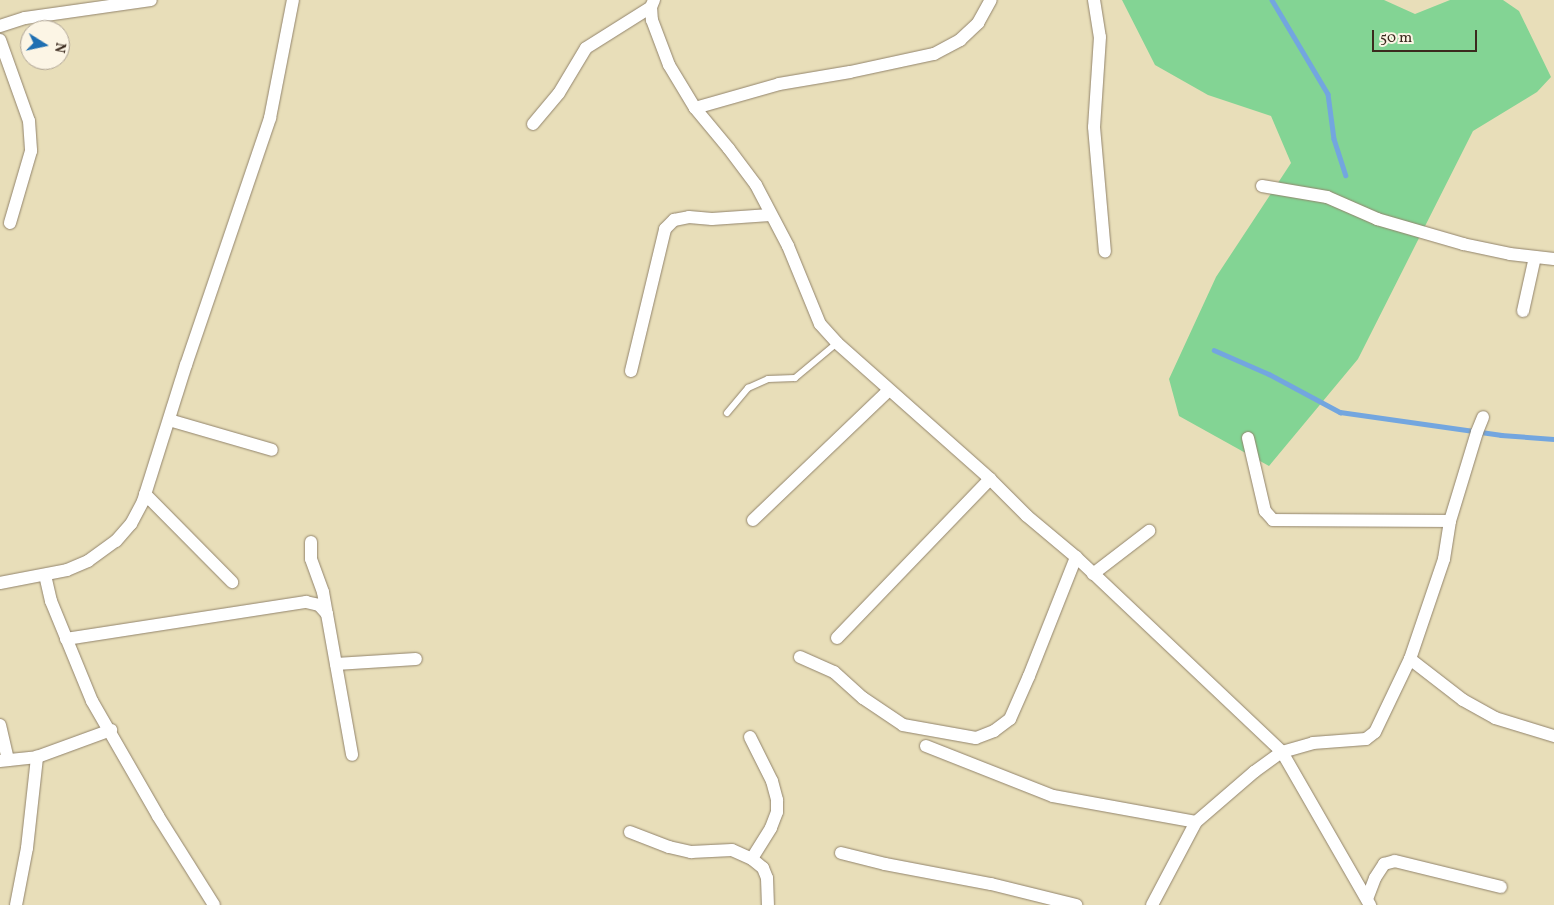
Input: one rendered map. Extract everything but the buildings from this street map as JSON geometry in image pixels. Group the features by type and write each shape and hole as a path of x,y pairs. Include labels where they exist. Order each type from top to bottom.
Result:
{"street":[{"path":"0,26 25,18 151,0"},
{"path":"0,583 68,570 88,561 116,541 130,524 145,494 270,118 293,0"},
{"path":"695,108 779,84 850,72 934,54 960,40 978,23 991,0"},
{"path":"1094,0 1100,37 1094,127 1105,252"},
{"path":"652,4 652,20 669,65 695,108 746,170 788,246 820,324 837,343 990,479 1027,516 1076,557 1282,752 1304,794 1369,902"},
{"path":"533,124 560,93 586,48 652,4"},
{"path":"0,40 29,121 31,151 10,223"},
{"path":"1262,186 1327,197 1377,219 1463,244 1535,258 1554,259"},
{"path":"631,371 665,229 674,220 689,217 712,219 770,215"},
{"path":"1522,312 1535,258"},
{"path":"753,520 889,390"},
{"path":"1152,905 1196,822 1254,772 1282,752 1313,743 1366,739 1375,732 1410,659 1444,559 1450,520 1477,432 1484,417"},
{"path":"169,420 272,450"},
{"path":"1248,438 1266,511 1273,520 1450,520"},
{"path":"837,638 990,479"},
{"path":"145,494 232,582"},
{"path":"1093,574 1149,531"},
{"path":"310,542 311,559 323,592 352,755"},
{"path":"800,657 834,672 863,698 903,725 976,738 994,731 1010,719 1030,676 1076,557"},
{"path":"45,575 51,601 92,701 111,730 158,816 214,905"},
{"path":"66,639 306,602 319,605 327,614"},
{"path":"336,664 416,659"},
{"path":"1410,659 1463,700 1495,718 1554,736"},
{"path":"0,726 4,761 37,757 111,730"},
{"path":"750,737 772,781 777,800 777,812 771,828 752,859"},
{"path":"926,746 1053,796 1196,822"},
{"path":"16,905 27,848 37,757"},
{"path":"630,832 691,852 732,850 752,859 763,868 767,878 768,905"},
{"path":"841,853 885,864 982,882 1076,905"},
{"path":"1369,902 1375,878 1384,864 1395,861 1500,887"}],"lane":[{"path":"727,413 748,388 768,379 795,378 837,343"}],"green space":[{"path":"1122,0 1384,0 1415,14 1450,0 1503,0 1519,11 1551,77 1537,92 1473,131 1358,359 1269,466 1179,416 1169,379 1216,277 1291,163 1271,116 1208,95 1155,65"}],"waterway":[{"path":"1272,0 1328,94 1334,139 1346,175"},
{"path":"1214,350 1269,374 1340,412 1501,435 1554,439"}]}
